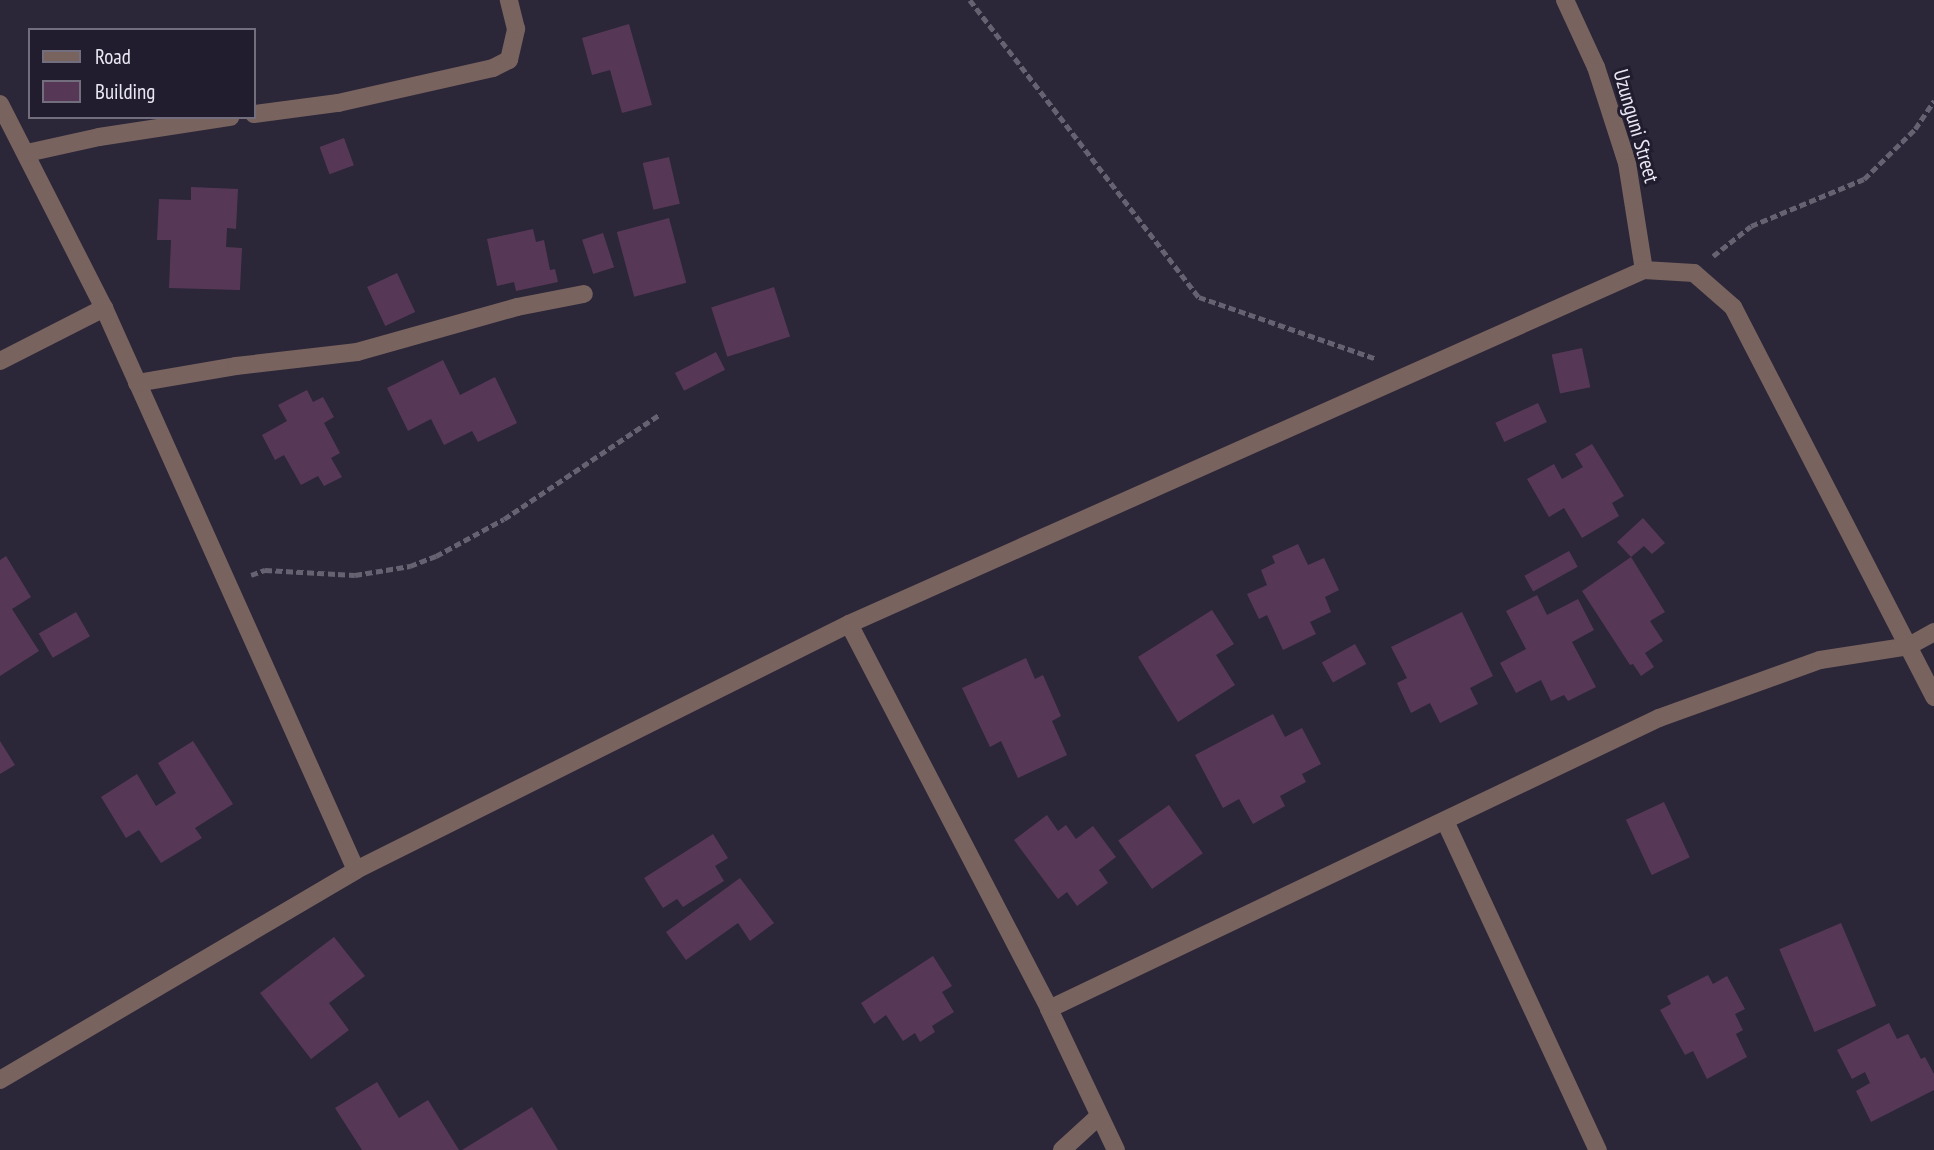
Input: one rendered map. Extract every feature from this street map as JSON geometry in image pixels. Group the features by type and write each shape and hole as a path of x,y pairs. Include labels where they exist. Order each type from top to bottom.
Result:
{"street":[{"path":"256,114 338,103 493,68 509,60 516,29 509,0"},
{"name":"Uzunguni Street","path":"1565,0 1596,67 1627,163 1644,270"},
{"path":"0,104 104,308 356,870"},
{"path":"27,153 99,136 216,119"},
{"path":"0,1080 356,870 849,624 1644,270 1695,273 1733,307 1934,697"},
{"path":"137,383 236,366 357,352 517,307 584,294"},
{"path":"0,361 104,308"},
{"path":"849,624 1049,1009 1116,1150"},
{"path":"1049,1009 1660,718 1820,660 1909,646 1934,632"},
{"path":"1445,821 1598,1150"},
{"path":"1062,1150 1098,1117"}],"path":[{"path":"970,0 1199,296 1414,373"},
{"path":"1695,273 1751,226 1864,178 1915,129 1934,101"},
{"path":"228,584 265,570 355,575 410,566 436,556 504,519 660,414"}],"building":[{"path":"629,24 652,105 622,113 610,70 592,75 582,38"},
{"path":"344,138 354,165 329,174 320,147"},
{"path":"669,157 680,204 653,210 643,163"},
{"path":"191,187 238,189 236,229 227,228 226,247 242,248 240,290 169,288 171,240 157,240 159,199 191,200"},
{"path":"669,218 686,283 634,297 617,232"},
{"path":"533,229 536,242 544,240 550,270 555,269 558,282 516,291 514,282 497,286 487,239"},
{"path":"603,233 614,267 593,274 582,240"},
{"path":"397,273 415,312 385,326 367,287"},
{"path":"774,287 790,336 727,357 711,307"},
{"path":"1582,348 1590,387 1560,394 1552,354"},
{"path":"716,352 725,370 684,391 675,373"},
{"path":"443,360 460,395 495,377 517,423 478,442 472,431 444,445 431,419 408,431 387,388"},
{"path":"307,390 313,402 323,397 334,417 324,423 340,453 331,458 342,477 324,486 318,476 301,485 284,455 275,460 262,435 287,421 278,405"},
{"path":"1538,403 1547,422 1504,442 1495,423"},
{"path":"1592,444 1624,496 1612,503 1619,516 1582,538 1564,508 1549,517 1527,479 1554,464 1562,479 1583,467 1575,454"},
{"path":"1643,518 1665,543 1652,554 1644,546 1631,557 1617,542"},
{"path":"1298,544 1308,565 1324,558 1339,590 1325,597 1331,612 1310,622 1316,634 1283,650 1267,615 1259,619 1247,594 1267,585 1261,570 1275,563 1272,556"},
{"path":"1569,551 1578,567 1533,591 1524,576"},
{"path":"6,556 31,597 12,609 39,651 0,676 0,560"},
{"path":"1631,557 1665,612 1650,621 1663,641 1645,653 1654,667 1641,676 1633,664 1630,665 1582,591"},
{"path":"1537,595 1547,615 1578,599 1594,630 1572,642 1596,687 1568,701 1564,695 1551,701 1541,680 1516,693 1500,663 1526,649 1506,611"},
{"path":"1212,610 1234,644 1216,655 1235,685 1178,722 1138,657"},
{"path":"76,612 90,636 53,658 39,634"},
{"path":"1462,612 1493,676 1470,688 1478,704 1440,723 1430,703 1411,713 1397,683 1407,678 1391,647"},
{"path":"1355,644 1366,664 1333,683 1322,662"},
{"path":"1026,658 1035,679 1043,675 1061,716 1052,721 1067,755 1018,778 1001,741 990,747 962,688"},
{"path":"1273,714 1285,737 1302,728 1321,764 1302,774 1306,782 1280,796 1285,806 1253,824 1239,799 1223,808 1195,755"},
{"path":"0,741 15,765 0,774"},
{"path":"193,741 233,804 195,828 202,838 161,863 139,830 126,838 101,797 137,774 156,806 176,793 158,763"},
{"path":"1664,802 1690,857 1652,875 1626,820"},
{"path":"1169,805 1203,853 1152,889 1118,841"},
{"path":"1047,815 1058,831 1066,825 1076,839 1093,826 1116,857 1099,870 1108,883 1077,906 1067,892 1058,899 1014,840"},
{"path":"713,834 728,858 715,866 724,881 683,907 677,899 663,908 644,878"},
{"path":"740,878 774,923 750,941 738,923 686,960 666,932"},
{"path":"1841,923 1876,1006 1814,1032 1779,949"},
{"path":"334,937 365,976 329,1003 349,1030 311,1059 260,993"},
{"path":"933,956 952,986 942,992 954,1012 932,1026 935,1032 920,1042 915,1033 903,1041 886,1015 874,1024 861,1003"},
{"path":"1708,975 1713,984 1727,976 1745,1009 1735,1014 1743,1030 1736,1034 1747,1057 1707,1079 1693,1051 1685,1055 1660,1010 1671,1004 1667,996"},
{"path":"1889,1023 1897,1039 1908,1034 1921,1059 1925,1057 1934,1074 1934,1090 1871,1122 1856,1091 1870,1083 1865,1072 1852,1079 1837,1050"},
{"path":"377,1082 399,1118 428,1100 459,1150 362,1150 335,1108"},
{"path":"532,1107 558,1150 462,1150"}]}
